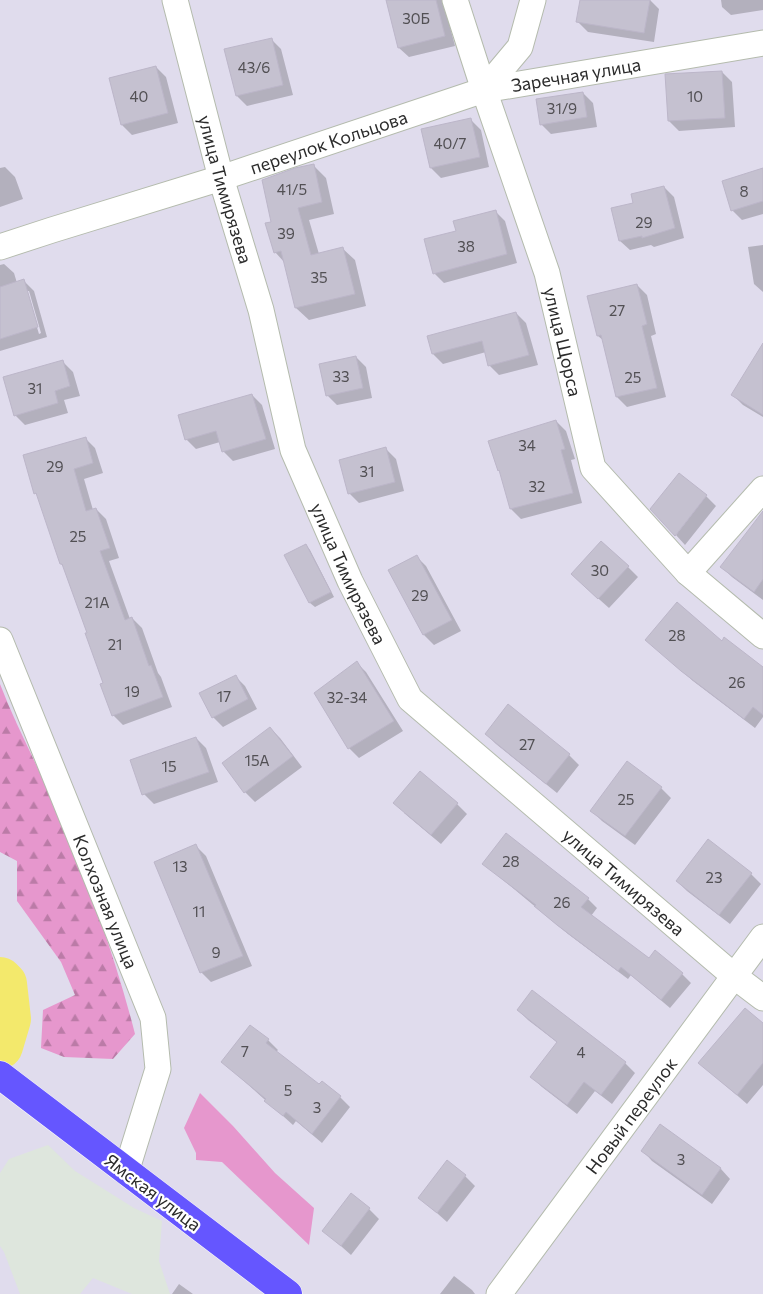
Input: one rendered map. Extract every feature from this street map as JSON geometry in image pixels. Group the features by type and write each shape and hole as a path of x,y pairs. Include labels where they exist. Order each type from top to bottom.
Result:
{"highway":[{"name":"Ямская улица","path":"10,1082 288,1294"}],"street":[{"name":"улица Тимирязева","path":"175,0 221,178 261,310 293,450 350,581 410,699 734,976 763,998"},
{"path":"454,0 484,90"},
{"path":"484,90 520,47 534,0"},
{"name":"Заречная улица","path":"484,90 763,43"},
{"name":"переулок Кольцова","path":"0,248 221,178 484,90"},
{"name":"улица Щорса","path":"484,90 547,273 593,468 688,573 763,636"},
{"path":"688,573 763,490"},
{"name":"Колхозная улица","path":"0,640 153,1018 158,1069 126,1172"},
{"name":"Новый переулок","path":"499,1294 763,937"}],"shaded area":[{"path":"48,1145 75,1171 134,1208 162,1221 159,1261 170,1294 132,1294 93,1278 80,1294 20,1294 0,1246 0,1173 9,1159"}],"green space":[{"path":"0,684 68,835 90,891 119,977 135,1034 113,1059 64,1057 41,1048 43,1010 75,995 61,962 17,901 17,861 0,852"},
{"path":"200,1093 233,1126 275,1173 314,1208 309,1245 222,1162 196,1160 196,1153 184,1128"}],"building":[{"path":"386,0 436,0 445,36 398,48"},
{"path":"580,0 650,0 644,33 576,22"},
{"path":"272,38 283,85 236,96 224,49"},
{"path":"156,66 168,113 121,125 109,78"},
{"path":"722,71 725,118 668,121 665,74"},
{"path":"583,92 587,117 540,125 536,99"},
{"path":"471,118 480,157 430,168 421,129"},
{"path":"314,164 322,202 298,208 311,255 343,247 355,294 295,308 281,251 274,253 265,223 271,222 262,180 295,168"},
{"path":"763,168 763,201 731,211 722,181"},
{"path":"664,186 675,228 642,238 642,236 619,241 611,208 633,203 631,194"},
{"path":"496,210 507,254 433,274 424,239 456,231 453,221"},
{"path":"24,279 38,327 0,339 0,287"},
{"path":"637,284 647,324 642,326 657,388 616,397 601,335 597,336 587,296"},
{"path":"516,312 529,355 488,366 482,341 432,354 427,336"},
{"path":"763,343 763,415 731,395"},
{"path":"356,356 363,388 326,396 319,364"},
{"path":"63,360 70,386 55,391 58,403 14,416 3,377"},
{"path":"252,394 266,439 222,452 216,431 185,440 178,415"},
{"path":"556,420 565,449 561,450 573,493 510,509 499,470 488,441"},
{"path":"86,437 93,463 74,469 86,511 96,508 110,548 100,551 125,620 132,617 149,666 151,665 163,697 112,716 100,684 103,683 85,633 87,633 62,564 60,564 36,493 34,494 23,455"},
{"path":"386,447 395,482 348,494 339,460"},
{"path":"679,473 707,495 675,536 650,509"},
{"path":"763,511 763,579 754,592 720,567"},
{"path":"601,541 629,566 598,599 571,574"},
{"path":"306,544 331,592 309,603 284,555"},
{"path":"417,555 452,620 423,635 388,570"},
{"path":"677,602 722,641 724,637 763,667 763,715 753,707 744,719 681,671 645,640"},
{"path":"357,661 394,721 348,749 314,693"},
{"path":"236,675 248,699 212,718 199,693"},
{"path":"508,704 570,754 546,784 485,734"},
{"path":"270,727 293,756 244,793 222,763"},
{"path":"196,737 209,772 142,795 130,760"},
{"path":"627,761 662,787 625,836 590,811"},
{"path":"420,771 458,803 431,835 393,803"},
{"path":"506,833 589,898 581,907 649,958 655,950 683,973 661,1000 621,967 618,971 557,925 534,906 536,905 482,864"},
{"path":"708,839 752,873 719,915 676,881"},
{"path":"196,844 243,956 200,973 154,862"},
{"path":"532,990 626,1062 601,1095 584,1082 567,1105 530,1077 557,1042 517,1010"},
{"path":"745,1008 763,1023 763,1063 737,1095 698,1063"},
{"path":"250,1025 269,1039 266,1043 319,1084 322,1081 341,1096 312,1134 286,1112 283,1116 264,1101 266,1099 221,1062"},
{"path":"660,1124 721,1168 702,1195 641,1151"},
{"path":"447,1160 466,1175 437,1213 418,1198"},
{"path":"351,1193 370,1208 341,1246 322,1231"}],"waterway":[{"path":"0,980 4,984 8,1019 0,1046"}]}
